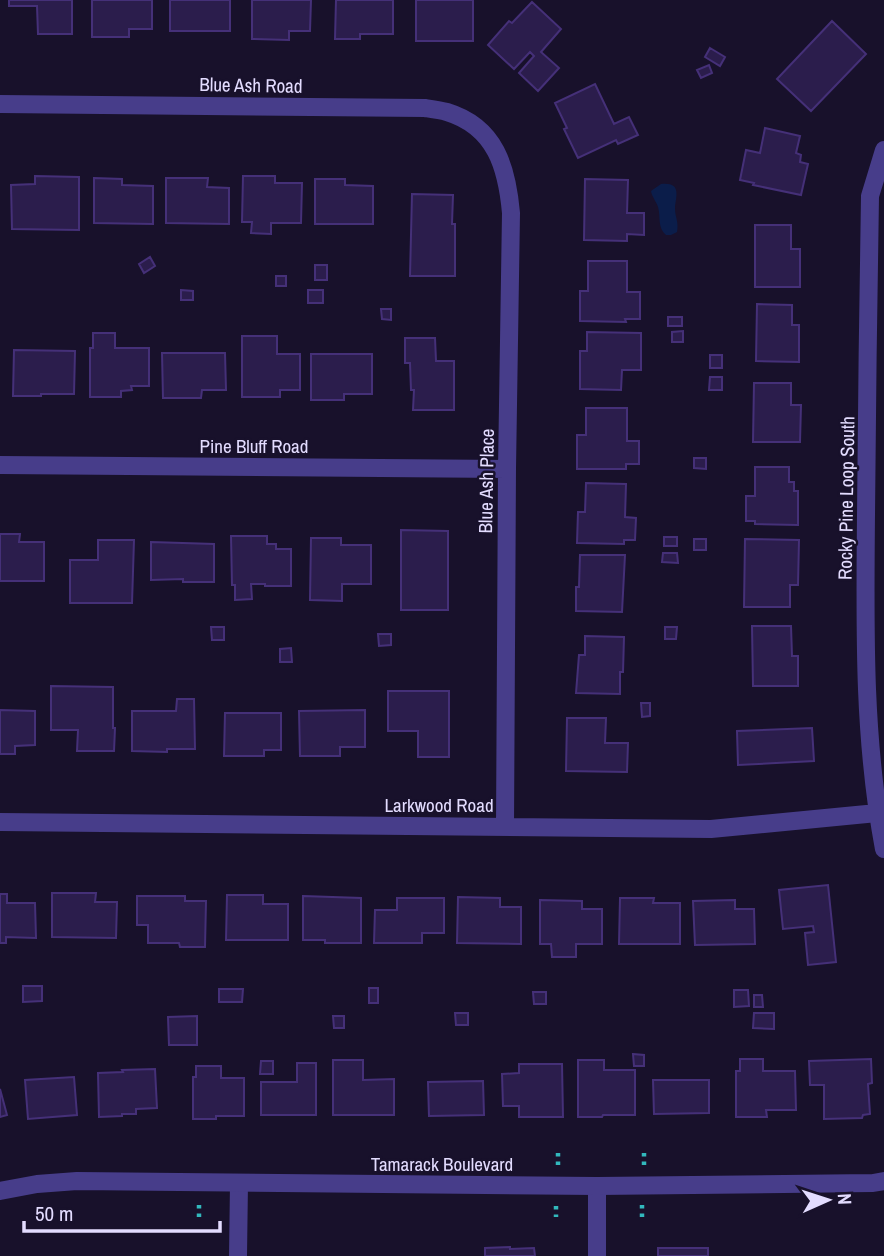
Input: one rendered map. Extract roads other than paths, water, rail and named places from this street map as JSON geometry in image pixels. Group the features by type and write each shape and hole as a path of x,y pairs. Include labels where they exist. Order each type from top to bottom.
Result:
{"street":[{"name":"Blue Ash Road","path":"0,104 425,108 448,112 471,124 491,141"},
{"name":"Blue Ash Place","path":"491,141 504,167 511,213 505,826"},
{"name":"Rocky Pine Loop South","path":"884,150 870,196 865,653 870,750 884,849"},
{"name":"Pine Bluff Road","path":"0,464 507,469"},
{"name":"Larkwood Road","path":"0,822 711,829 877,813"},
{"name":"Tamarack Boulevard","path":"0,1191 37,1184 77,1181 597,1186 884,1181"},
{"path":"239,1183 239,1256"},
{"path":"597,1186 597,1256"}],"water":[{"path":"661,184 672,185 677,195 677,232 671,235 666,235 661,229 658,207 651,191"}]}
